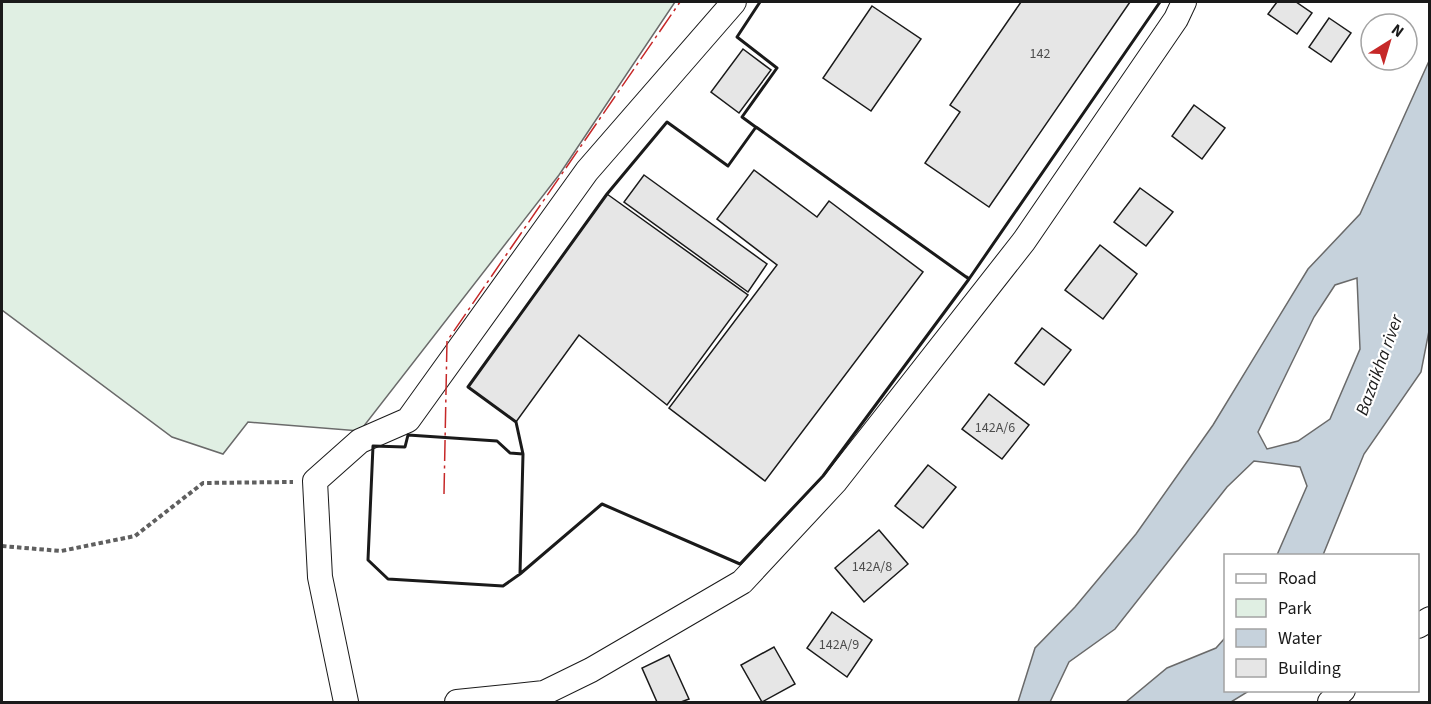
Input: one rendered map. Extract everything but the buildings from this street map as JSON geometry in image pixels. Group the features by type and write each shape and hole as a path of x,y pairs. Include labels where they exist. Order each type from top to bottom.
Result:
{"street":[{"path":"346,702 320,577 315,481 360,441 408,420 587,171 734,2"},
{"path":"457,702 544,693 591,670 742,582 835,482 1024,241 1176,19 1184,2"}],"path":[{"path":"2,546 61,551 135,536 203,483 315,481"}],"green space":[{"path":"2,2 675,2 559,175 360,431 248,422 223,454 172,437 2,310"}],"water":[{"name":"Bazaikha river","path":"1429,61 1429,331 1421,372 1364,454 1323,554 1277,554 1307,486 1300,467 1254,461 1227,487 1115,629 1069,662 1050,702 1018,702 1035,648 1075,607 1136,534 1213,425 1308,269 1360,214","holes":["1357,278 1360,349 1330,419 1298,441 1267,449 1258,432 1314,317 1335,285"]},
{"path":"1224,639 1224,692 1247,692 1231,702 1126,702 1167,668 1216,648"}],"wall":[{"path":"757,128 742,117 777,68 737,37 760,2"},
{"path":"967,277 969,279 1160,2"},
{"path":"667,122 728,166 756,127 969,279 823,476 740,564 602,504 520,574 523,454 516,422 468,387 607,194 667,122"},
{"path":"408,435 497,441 510,453 523,454 520,574 503,586 388,579 368,560 373,446 405,447 408,435"}],"power":[{"path":"444,494 447,341 680,2"}]}
